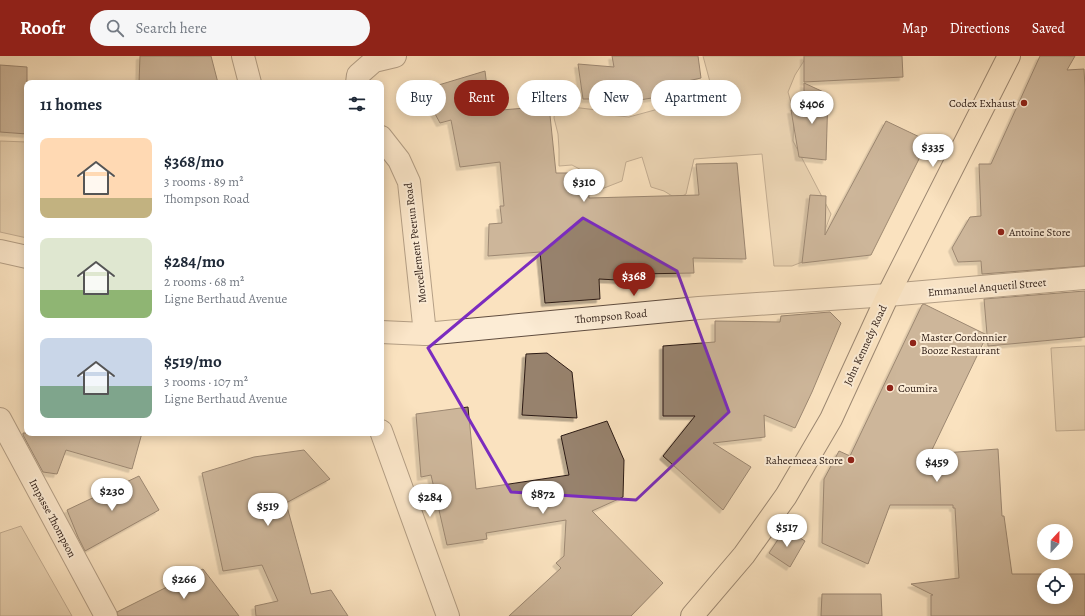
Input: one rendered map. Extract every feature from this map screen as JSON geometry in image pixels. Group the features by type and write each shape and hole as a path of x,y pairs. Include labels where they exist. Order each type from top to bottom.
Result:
{"main road":[{"name":"John Kennedy Road","path":"692,616 744,555 786,496 831,419 888,295 1009,56"}],"street":[{"path":"243,56 249,80"},
{"path":"357,80 358,76 374,61 395,56"},
{"name":"Morcellement Peerun Road","path":"384,141 399,160 409,182 425,334"},
{"path":"0,251 24,256"},
{"name":"Emmanuel Anquetil Street","path":"888,295 1085,278"},
{"name":"Thompson Road","path":"384,332 425,334 699,308 888,295"},
{"name":"Impasse Thompson","path":"0,419 106,616"},
{"path":"383,436 448,616"}],"highlighted area":[{"path":"583,218 677,271 729,412 636,500 511,492 428,348"}],"shaded area":[{"path":"703,56 807,56 795,75 788,92 794,113 793,141 831,214 815,257 792,266 774,266 762,154 694,159 686,194 677,199 664,191 651,187 642,157 626,162 622,181 599,190 591,175 572,165 559,166 558,134 554,116 581,116 581,108 589,109 589,116 643,116 643,113 651,111 651,116 741,116 741,80 709,80"},
{"path":"0,141 24,142 24,237 0,232"},
{"path":"1085,346 1085,430 1056,431 1051,348"},
{"path":"21,526 72,616 0,616 0,533"}],"building":[{"path":"140,56 211,56 217,80 139,80"},
{"path":"612,56 698,56 701,78 692,80 651,80 651,98 643,99 643,80 589,80 589,99 583,99 578,64 614,67"},
{"path":"804,56 902,56 903,77 804,82"},
{"path":"1040,56 1075,56 1067,70 1084,69 1085,266 982,274 981,261 958,262 952,248 970,217 981,216 979,164 991,164"},
{"path":"0,65 27,67 27,80 24,80 24,134 0,132"},
{"path":"485,71 486,80 455,80"},
{"path":"454,80 454,116 509,116 509,109 517,109 517,116 550,116 556,173 587,173 589,198 699,195 696,164 737,163 746,259 693,258 694,273 636,274 636,281 599,279 600,299 545,303 540,252 488,256 489,224 502,223 500,206 504,206 500,162 460,167 451,120 440,123 436,116 446,116 446,83"},
{"path":"804,83 828,94 826,160 799,157 791,110 804,110"},
{"path":"886,121 928,141 871,255 802,263 810,195 826,196 825,235"},
{"path":"1085,291 1085,337 988,346 984,299"},
{"path":"924,304 987,335 930,454 998,449 1002,516 1004,516 1012,574 1037,574 1037,604 1073,604 1073,574 1085,574 1085,616 931,616 931,595 933,595 911,584 959,578 955,508 953,508 953,505 890,505 868,564 822,543 824,479 839,451 850,456 922,305"},
{"path":"830,312 841,323 795,428 764,415 765,437 713,443 751,467 723,510 663,456 695,416 663,416 663,346 715,342 715,321 780,322 781,316"},
{"path":"547,353 572,372 577,418 522,415 526,354"},
{"path":"468,407 476,489 569,475 561,436 607,421 624,460 623,497 592,511 663,583 631,616 509,616 561,568 556,563 564,556 566,520 486,533 487,539 447,545 431,475 421,477 416,414"},
{"path":"24,433 24,436 141,436 132,469 66,450 57,474 43,472 23,435"},
{"path":"304,450 330,479 286,503 311,594 331,590 348,616 256,616 255,606 278,601 262,565 223,571 202,473 254,457"},
{"path":"139,476 159,510 85,551 67,510"},
{"path":"785,529 805,541 790,567 769,553"},
{"path":"203,569 239,616 118,616 117,612"},
{"path":"822,594 881,594 882,616 821,616"}],"place":[{"name":"Codex Exhaust","path":"1024,103"},
{"name":"Antoine Store","path":"1001,232"},
{"name":"Master Cordonnier Booze Restaurant","path":"913,343"},
{"name":"Coumira","path":"890,388"},
{"name":"Raheemeea Store","path":"851,460"}]}
